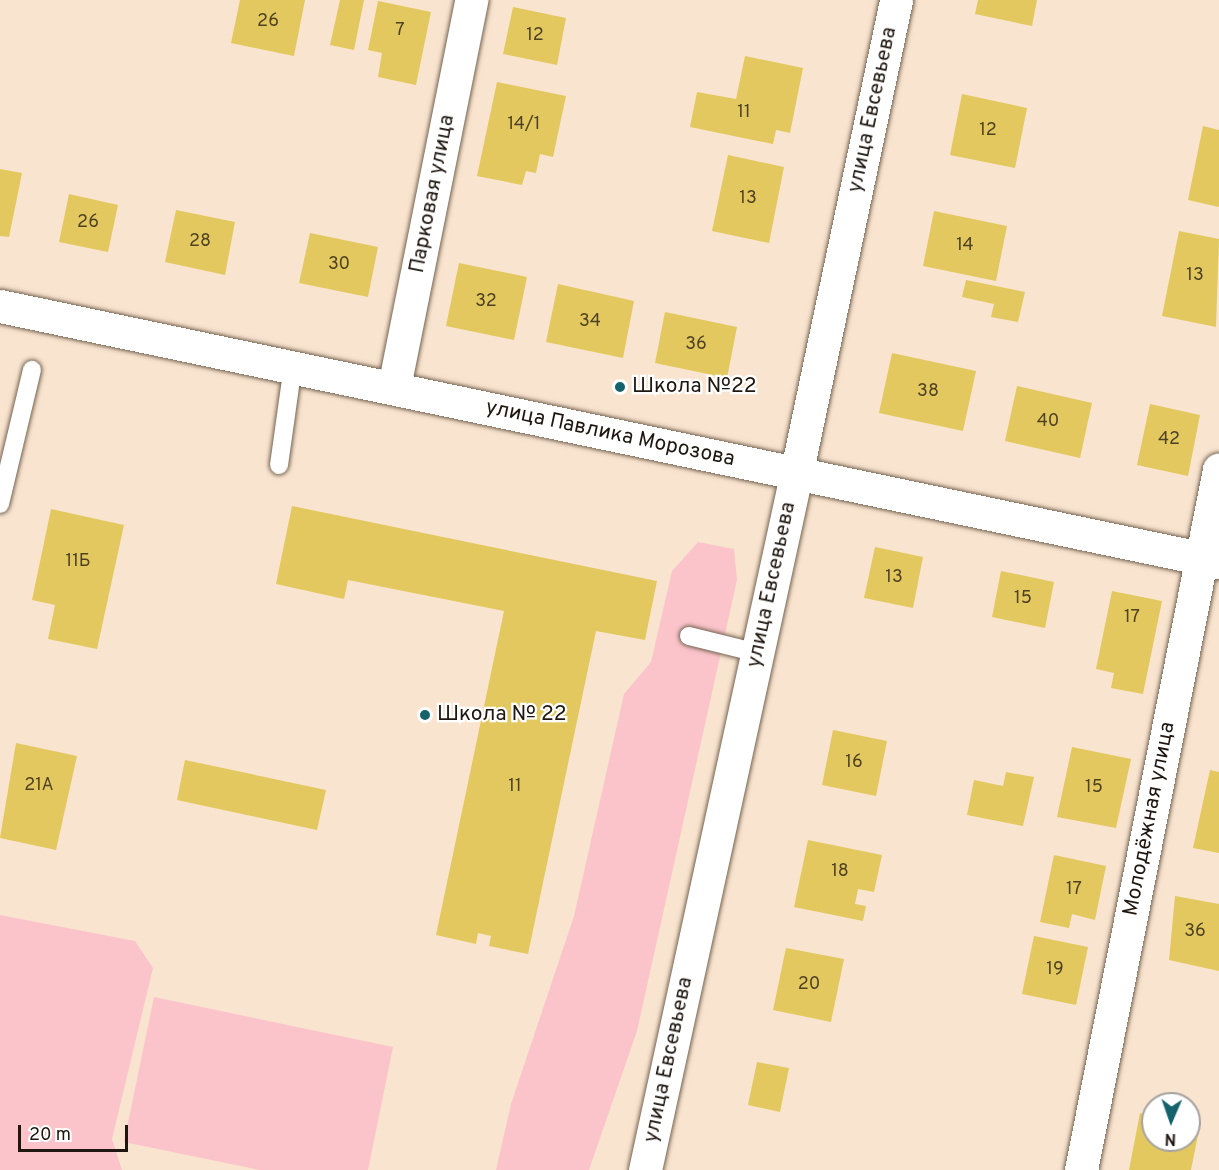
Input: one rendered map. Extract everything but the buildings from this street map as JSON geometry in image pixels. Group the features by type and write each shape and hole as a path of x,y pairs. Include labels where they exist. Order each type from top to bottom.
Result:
{"street":[{"name":"Парковая улица","path":"394,387 471,0"},
{"name":"улица Евсевьева","path":"645,1170 758,653 896,0"},
{"name":"улица Павлика Морозова","path":"0,306 394,387 796,475 1210,560"},
{"name":"Молодёжная улица","path":"1081,1170 1210,560 1219,469"}],"lane":[{"path":"279,465 292,366"},
{"path":"0,504 20,401 32,370"},
{"path":"689,636 758,653"}],"shaded area":[{"path":"698,542 734,549 737,580 637,1031 589,1170 496,1170 511,1104 574,916 624,694 651,662 672,571"},
{"path":"0,915 135,941 153,968 112,1139 122,1170 0,1170"},
{"path":"154,997 393,1047 368,1170 260,1170 124,1142"}],"place":[{"name":"Школа №22","path":"620,387"},
{"name":"Школа № 22","path":"425,715"}]}
